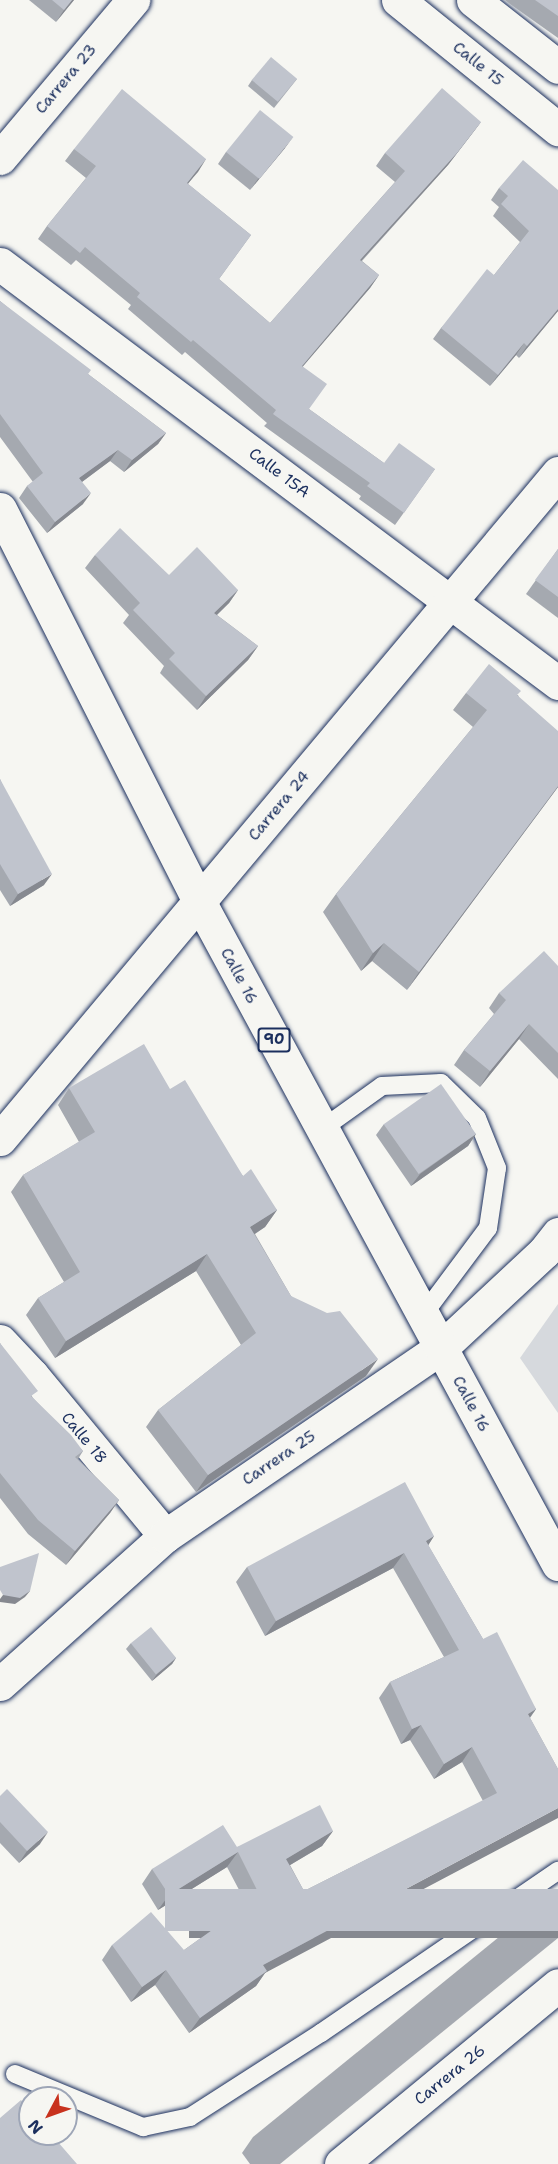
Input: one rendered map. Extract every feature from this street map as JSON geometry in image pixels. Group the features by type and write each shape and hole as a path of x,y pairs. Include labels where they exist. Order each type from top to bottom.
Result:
{"main road":[{"name":"Carrera 23","path":"0,158 133,0"},
{"name":"Calle 15","path":"398,0 558,129"},
{"path":"473,0 558,67"},
{"name":"Calle 15A","path":"0,264 558,683"},
{"name":"Carrera 24","path":"0,1139 558,473"},
{"name":"Calle 16","path":"0,509 199,901 441,1348 555,1552"},
{"name":"Carrera 25","path":"0,1684 165,1536 441,1348 553,1249"},
{"name":"Calle 18","path":"0,1341 32,1375 165,1536"},
{"name":"Carrera 26","path":"341,2164 558,1985"}],"lane":[{"path":"322,1129 382,1086 441,1083 477,1119 497,1168 488,1228 423,1315"},
{"path":"15,2074 143,2127 190,2117 321,2033 558,1871"}],"shaded area":[{"path":"558,1304 558,1413 520,1358"}],"building":[{"path":"52,0 72,0 64,10"},
{"path":"535,0 558,0 558,16"},
{"path":"271,57 297,79 278,102 252,80"},
{"path":"442,88 481,122 457,153 360,260 379,275 302,366 327,384 309,409 384,463 399,443 435,469 404,513 367,486 370,483 273,414 276,410 193,340 191,342 137,297 140,293 85,247 80,253 47,226 96,166 74,149 122,89 206,159 187,183 251,235 219,279 270,323 405,171 385,153"},
{"path":"260,110 293,137 259,179 226,152"},
{"path":"523,160 558,190 558,309 527,346 524,343 498,375 441,328 487,269 494,275 529,231 501,204 508,196 499,188"},
{"path":"0,301 91,370 88,374 166,433 132,460 118,450 79,478 91,493 55,522 27,486 43,473 0,414"},
{"path":"120,528 169,575 197,547 238,590 214,613 258,646 206,696 169,659 175,653 133,610 140,603 95,555"},
{"path":"558,549 558,597 535,580"},
{"path":"489,664 521,691 517,695 558,731 558,786 419,972 384,943 373,953 336,894 487,710 466,693"},
{"path":"0,779 52,874 18,894 0,864"},
{"path":"544,951 558,966 558,1053 529,1024 490,1071 464,1050 506,1000 499,993"},
{"path":"144,1044 170,1089 185,1080 243,1176 251,1169 277,1210 250,1227 291,1296 327,1313 340,1311 378,1359 208,1475 158,1410 256,1333 207,1254 66,1341 38,1298 80,1272 23,1175 95,1132 69,1088"},
{"path":"441,1084 476,1134 419,1174 384,1124"},
{"path":"0,1343 38,1391 31,1396 71,1435 83,1451 75,1457 119,1500 75,1551 38,1520 0,1473"},
{"path":"405,1482 434,1536 426,1541 483,1639 497,1632 536,1709 528,1714 558,1769 558,1808 263,1965 267,1971 200,2018 166,1970 142,1987 112,1945 151,1912 184,1950 260,1896 238,1852 169,1895 152,1869 223,1825 237,1847 320,1805 333,1831 286,1859 304,1891 497,1793 472,1747 444,1764 421,1725 412,1729 390,1682 459,1650 404,1553 276,1621 247,1567"},
{"path":"39,1553 30,1591 20,1598 3,1595 0,1590 0,1567"},
{"path":"151,1627 176,1658 156,1674 131,1643"},
{"path":"7,1789 48,1832 27,1851 0,1822 0,1796"},
{"path":"165,1889 558,1889 558,1931 165,1931"},
{"path":"18,2103 18,2146 61,2146 77,2164 0,2164 0,2118"}]}
